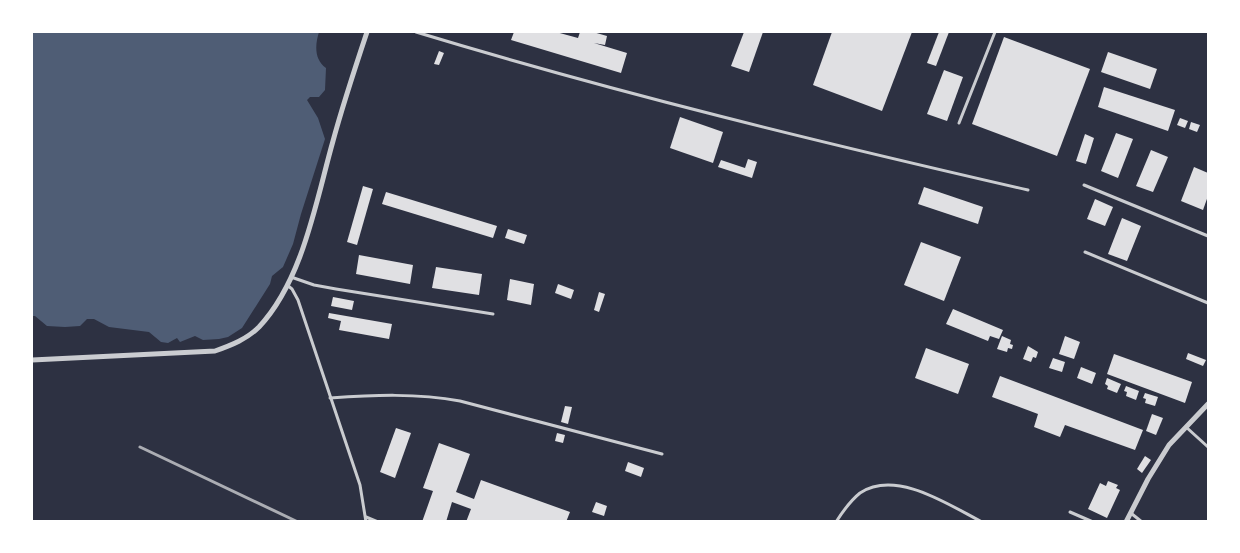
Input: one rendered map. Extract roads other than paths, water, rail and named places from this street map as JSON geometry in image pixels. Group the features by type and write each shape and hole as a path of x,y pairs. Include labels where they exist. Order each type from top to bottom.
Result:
{"street":[{"path":"32,360 215,351 233,345 260,326 287,285 308,233 341,113 367,32"},
{"path":"1126,522 1158,462 1170,445 1209,404"}],"lane":[{"path":"416,32 661,101 867,153 1028,190"},
{"path":"959,123 995,32"},
{"path":"1084,184 1209,236"},
{"path":"1084,252 1209,303"},
{"path":"291,277 325,287 493,314"},
{"path":"287,285 298,300 360,485 366,519 378,522"},
{"path":"330,398 388,394 436,396 662,454"},
{"path":"1186,427 1209,447"},
{"path":"836,522 850,502 861,493 884,484 909,488 982,522"},
{"path":"1070,512 1093,522"},
{"path":"1130,513 1142,522"}],"water":[{"path":"32,32 319,32 316,51 319,60 326,68 325,90 319,97 310,97 307,100 318,118 325,139 293,244 283,267 272,276 270,284 242,328 228,337 219,339 203,340 195,336 180,342 177,338 168,343 161,342 149,332 109,327 94,319 87,319 80,326 65,327 47,326 32,316"}],"railway":[{"path":"140,447 298,522"}]}
